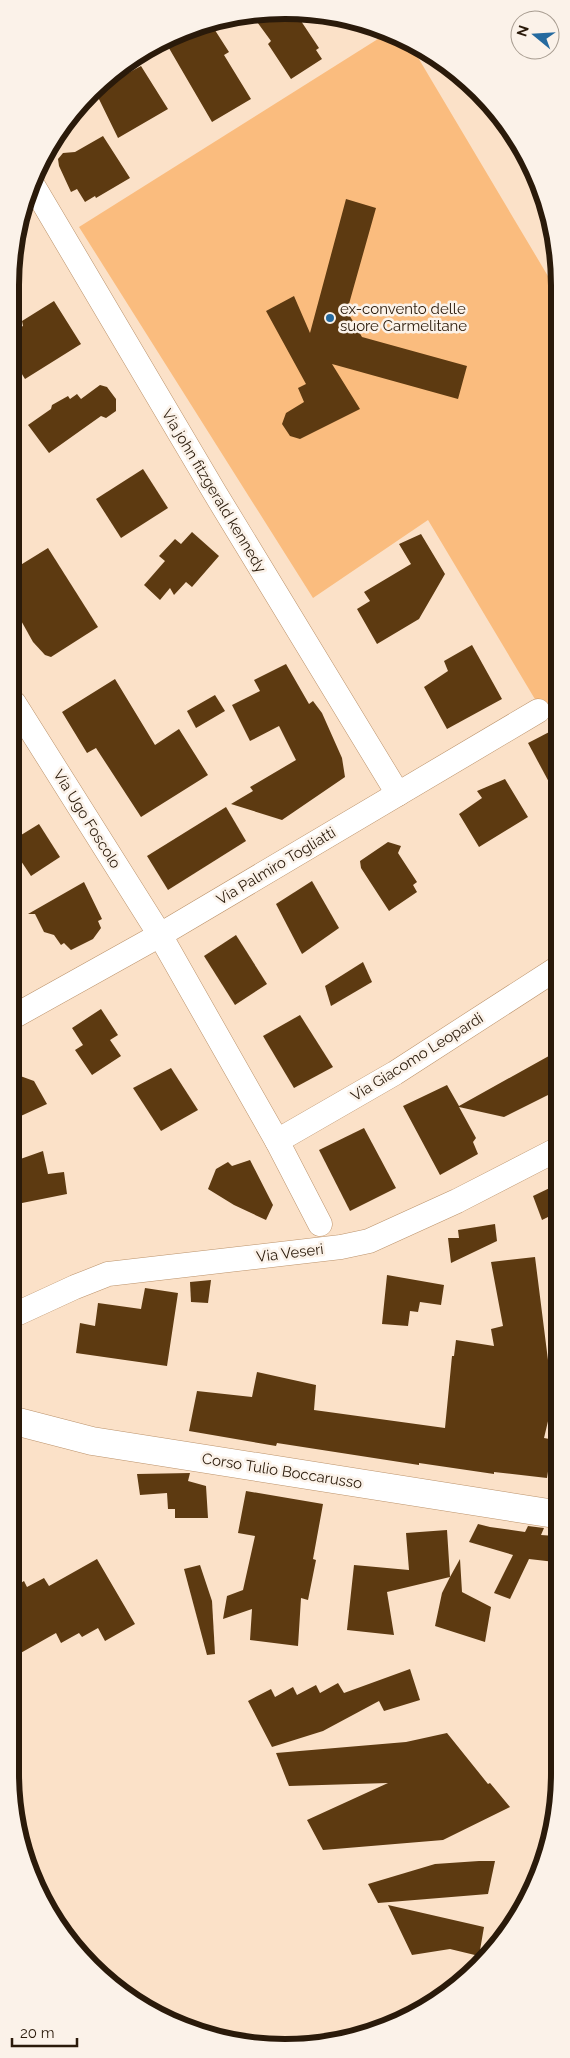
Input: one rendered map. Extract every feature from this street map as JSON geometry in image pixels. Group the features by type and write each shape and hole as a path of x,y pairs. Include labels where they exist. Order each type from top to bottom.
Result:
{"street":[{"name":"Via john fitzgerald kennedy","path":"36,191 215,494 398,794"},
{"name":"Via Ugo Foscolo","path":"19,711 160,935"},
{"name":"Via Palmiro Togliatti","path":"19,1014 160,935 538,711"},
{"path":"160,935 277,1142 320,1224"},
{"name":"Via Giacomo Leopardi","path":"277,1142 395,1073 551,972"},
{"name":"Via Veseri","path":"19,1313 108,1274 341,1247 369,1241 457,1202 551,1153"},
{"name":"Corso Tulio Boccarusso","path":"19,1421 92,1441 551,1513"}],"shaded area":[{"path":"381,37 415,52 551,281 551,712 545,716 428,520 313,598 79,227"}],"building":[{"path":"300,19 319,48 316,50 322,59 291,79 268,44 271,41 256,20"},
{"path":"214,29 229,52 224,55 251,99 212,122 168,46"},
{"path":"141,66 168,109 118,138 98,96 115,80"},
{"path":"103,136 130,178 96,198 95,196 85,202 77,189 71,192 59,166 58,159 63,153 75,152"},
{"name":"ex-convento delle suore Carmelitane","path":"346,199 376,208 347,311 362,337 467,366 458,399 332,364 360,409 300,439 290,436 282,424 286,413 304,402 298,388 306,384 266,311 294,296 310,333"},
{"path":"54,301 81,344 25,379 19,369 19,328 23,326 22,321"},
{"path":"100,385 107,387 116,399 116,411 106,418 101,416 49,453 28,425 51,409 52,405 68,396 70,399 77,394 81,399"},
{"path":"143,469 168,508 121,538 96,499"},
{"path":"192,532 219,556 192,587 186,582 174,595 170,588 160,600 144,585 165,561 159,556 175,539 181,544"},
{"path":"421,534 445,574 419,619 377,644 357,609 370,601 364,592 411,564 399,544"},
{"path":"48,548 98,627 51,657 45,655 33,642 19,617 19,566"},
{"path":"472,645 502,699 447,729 424,687 448,671 444,661"},
{"path":"286,664 309,704 313,701 322,713 342,758 345,777 282,820 231,804 253,791 250,787 296,760 279,726 250,741 232,705 260,691 254,680"},
{"path":"115,679 155,745 179,729 208,775 141,817 96,748 87,753 62,712"},
{"path":"215,695 225,711 196,728 187,711"},
{"path":"551,731 551,786 528,743"},
{"path":"505,779 528,817 479,847 459,814 482,798 477,791"},
{"path":"226,807 246,841 168,890 147,856"},
{"path":"39,824 60,857 31,876 19,858 19,836"},
{"path":"388,842 401,846 398,853 417,882 413,885 417,892 389,911 361,868 360,861"},
{"path":"312,881 339,928 302,954 276,904"},
{"path":"84,882 102,919 98,921 101,928 93,939 71,950 64,943 61,945 54,935 44,932 35,914 28,914"},
{"path":"236,935 267,984 235,1005 204,956"},
{"path":"363,962 372,982 331,1006 325,986"},
{"path":"101,1009 118,1035 110,1040 121,1056 92,1075 75,1050 83,1045 72,1028"},
{"path":"300,1015 333,1067 294,1088 263,1036"},
{"path":"551,1055 551,1094 504,1117 459,1107 476,1138 473,1142 478,1154 440,1175 403,1106 447,1085 459,1106"},
{"path":"171,1068 198,1110 161,1131 133,1088"},
{"path":"19,1076 34,1081 47,1104 19,1117"},
{"path":"364,1128 396,1188 350,1211 319,1150"},
{"path":"43,1151 48,1174 64,1172 67,1194 19,1204 19,1160"},
{"path":"250,1160 273,1205 266,1220 234,1205 208,1189 216,1169 228,1162 232,1166"},
{"path":"551,1187 551,1216 542,1220 533,1196"},
{"path":"495,1224 497,1241 451,1263 448,1238 459,1238 458,1230"},
{"path":"535,1257 551,1376 549,1395 551,1395 551,1409 544,1438 551,1439 551,1465 549,1465 547,1478 494,1472 494,1474 419,1463 419,1465 277,1443 276,1446 189,1431 197,1391 252,1397 257,1372 316,1385 314,1410 445,1428 452,1356 454,1356 456,1340 494,1346 491,1329 503,1326 491,1262"},
{"path":"387,1275 444,1285 441,1305 420,1302 418,1312 410,1311 408,1326 382,1324"},
{"path":"211,1280 208,1303 191,1302 190,1282"},
{"path":"145,1288 178,1293 167,1366 76,1353 80,1323 95,1326 98,1303 141,1309"},
{"path":"190,1473 188,1481 206,1486 208,1518 175,1518 175,1509 168,1509 167,1493 140,1495 137,1474"},
{"path":"246,1491 323,1504 313,1559 316,1560 308,1600 301,1598 298,1646 250,1640 252,1609 223,1619 227,1596 243,1590 255,1536 238,1533"},
{"path":"478,1524 525,1532 528,1526 544,1528 541,1535 551,1536 551,1562 529,1559 510,1599 494,1593 513,1555 469,1542"},
{"path":"447,1530 450,1577 387,1592 394,1635 347,1630 354,1565 409,1570 406,1533"},
{"path":"97,1559 135,1624 105,1641 98,1628 82,1637 79,1633 61,1643 56,1633 19,1654 19,1584 24,1581 27,1587 44,1578 49,1586"},
{"path":"460,1559 462,1592 491,1607 485,1642 435,1626 442,1593"},
{"path":"200,1565 212,1601 215,1654 207,1655 184,1569"},
{"path":"410,1669 420,1700 384,1711 379,1701 323,1731 272,1747 248,1701 271,1689 275,1697 293,1687 297,1695 316,1685 320,1693 338,1683 344,1693"},
{"path":"447,1733 488,1784 490,1783 510,1807 443,1840 323,1850 307,1820 388,1783 289,1786 276,1753 406,1742"},
{"path":"495,1861 488,1894 378,1903 368,1884 435,1864"},
{"path":"388,1905 484,1927 478,1956 450,1949 412,1955"}],"place":[{"name":"ex-convento delle suore Carmelitane","path":"330,318"}]}
